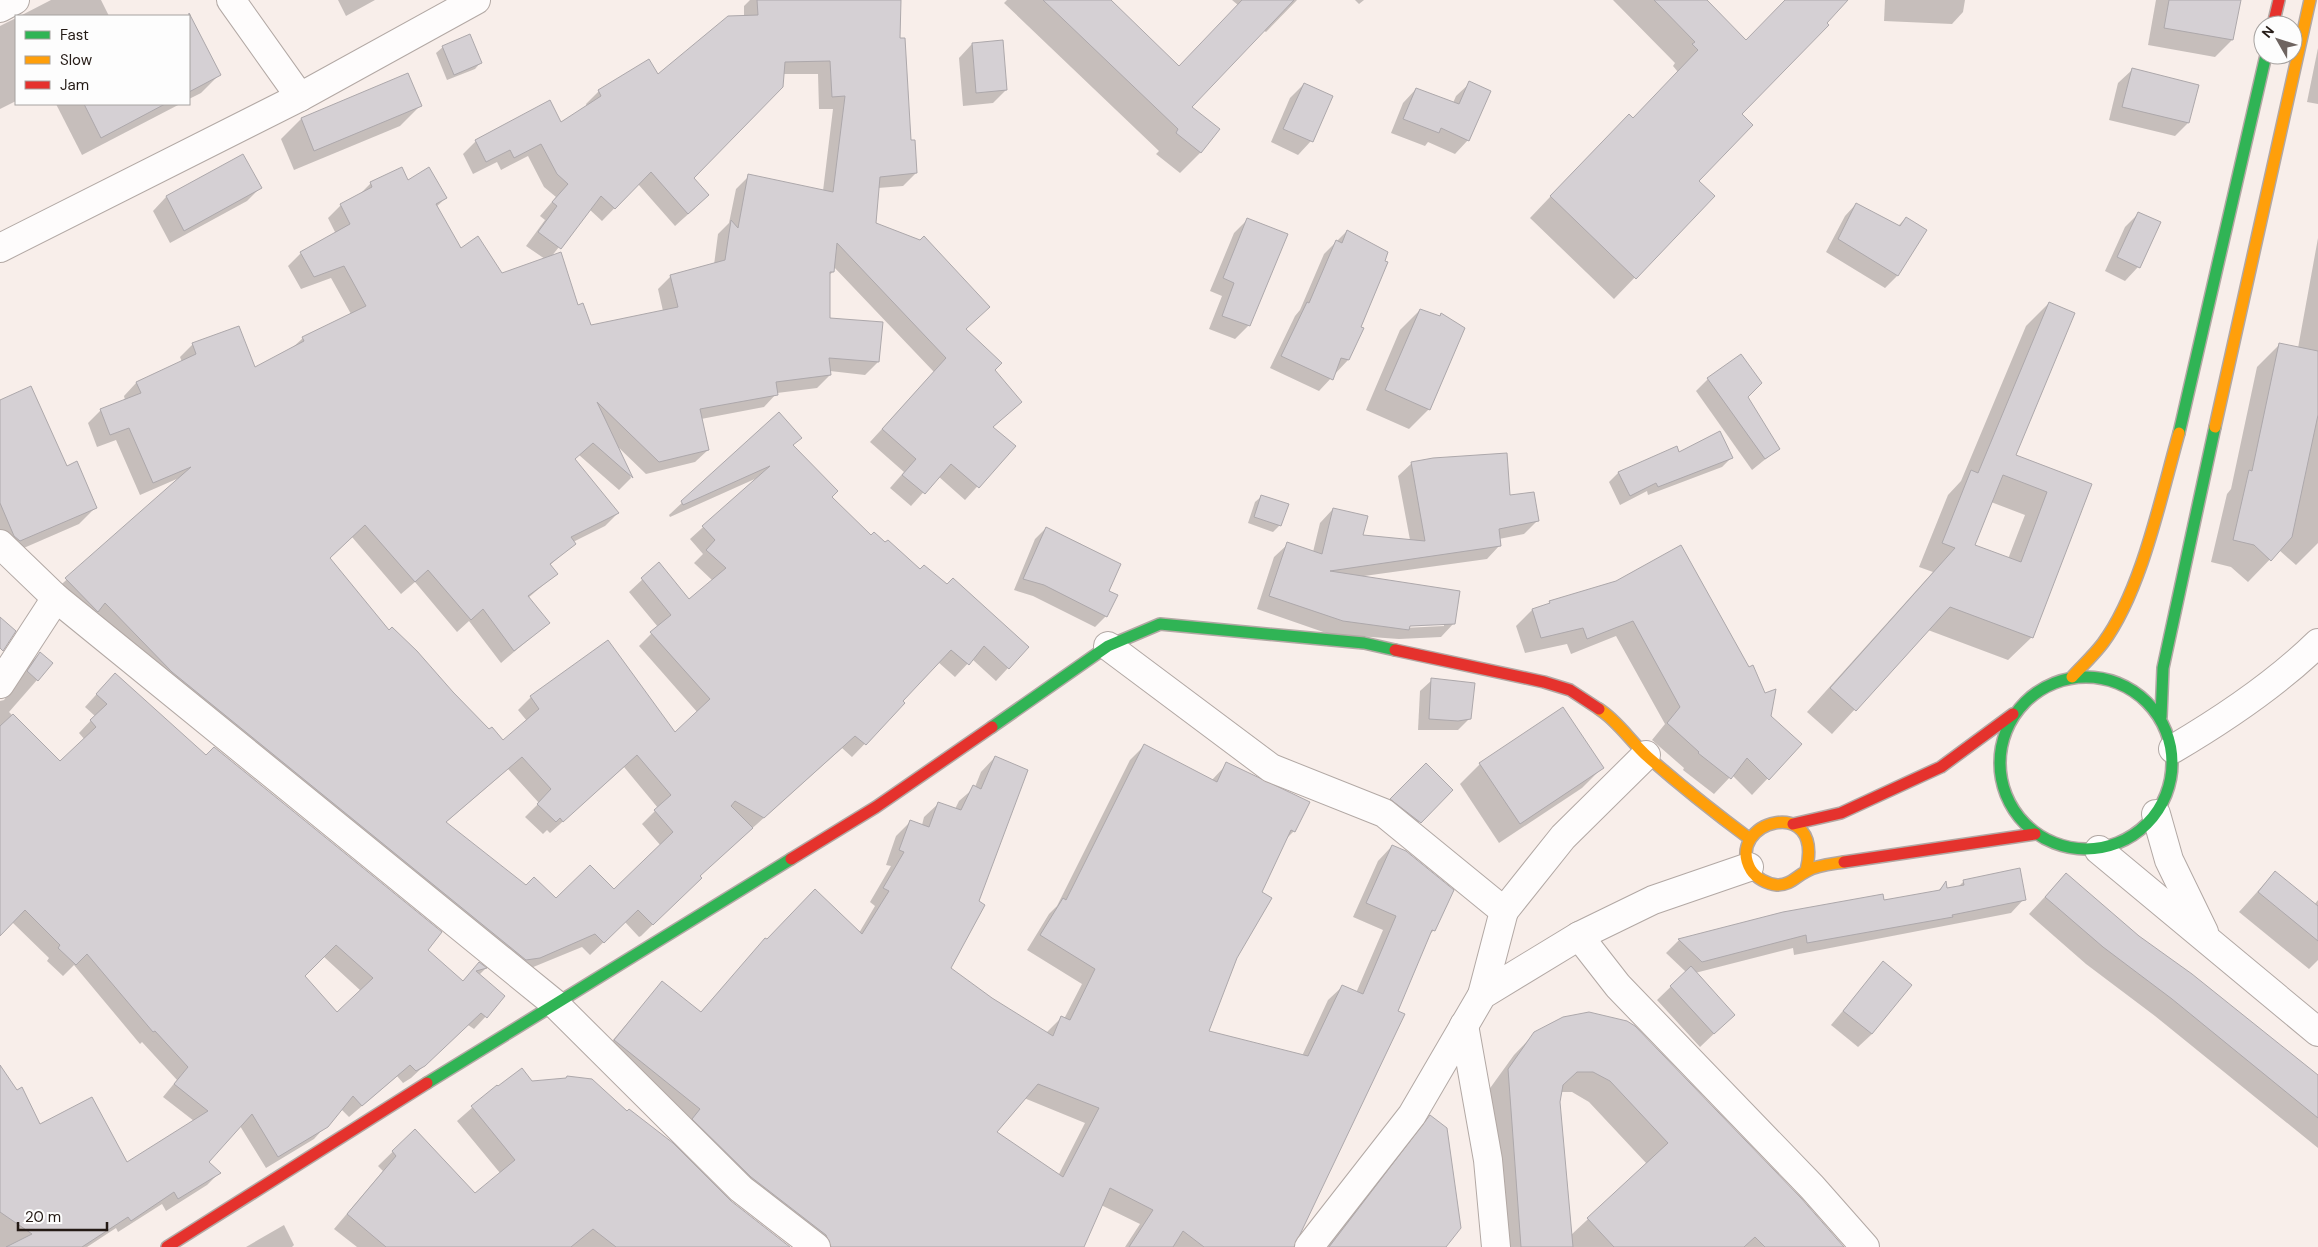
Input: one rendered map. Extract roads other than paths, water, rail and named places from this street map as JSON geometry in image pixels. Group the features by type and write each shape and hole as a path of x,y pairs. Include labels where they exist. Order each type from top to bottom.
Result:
{"main road":[{"path":"2275,15 2279,0"},
{"path":"2161,717 2163,668 2170,632 2310,0"},
{"path":"2072,677 2103,642 2122,609 2144,556 2183,419 2264,65"},
{"path":"166,1247 554,1004 876,807 1108,646 1160,624 1364,643 1544,682 1570,690 1607,714 1646,755 1695,798 1750,839"},
{"path":"1793,824 1842,813 1940,767 2015,713 2040,689 2072,677 2106,678 2114,681 2138,692 2161,717 2173,749 2171,783 2156,814 2131,838 2099,850 2066,849 2035,834 2012,810 2000,778 2001,744 2015,713"},
{"path":"1781,821 1793,824 1802,830 1811,850 1806,871 1798,879 1788,884 1776,885 1765,882 1756,876 1749,866 1747,853 1750,839 1758,829 1768,823 1781,821"},
{"path":"1806,871 1834,864 2035,834"}],"street":[{"path":"0,8 16,0"},
{"path":"231,0 300,97"},
{"path":"0,248 300,97 476,0"},
{"path":"0,544 56,598 554,1004 741,1189 816,1247"},
{"path":"0,684 56,598"},
{"path":"2173,749 2209,728 2300,660 2318,643"},
{"path":"1108,646 1271,768 1384,813 1504,911"},
{"path":"1309,1247 1412,1115 1482,995 1504,911 1563,837 1646,755"},
{"path":"2156,814 2169,860 2210,943"},
{"path":"2099,850 2318,1032"},
{"path":"1482,995 1579,936 1653,900 1749,866"},
{"path":"1579,936 1618,986 1812,1187 1866,1247"},
{"path":"1464,1026 1488,1160 1496,1247"}]}
